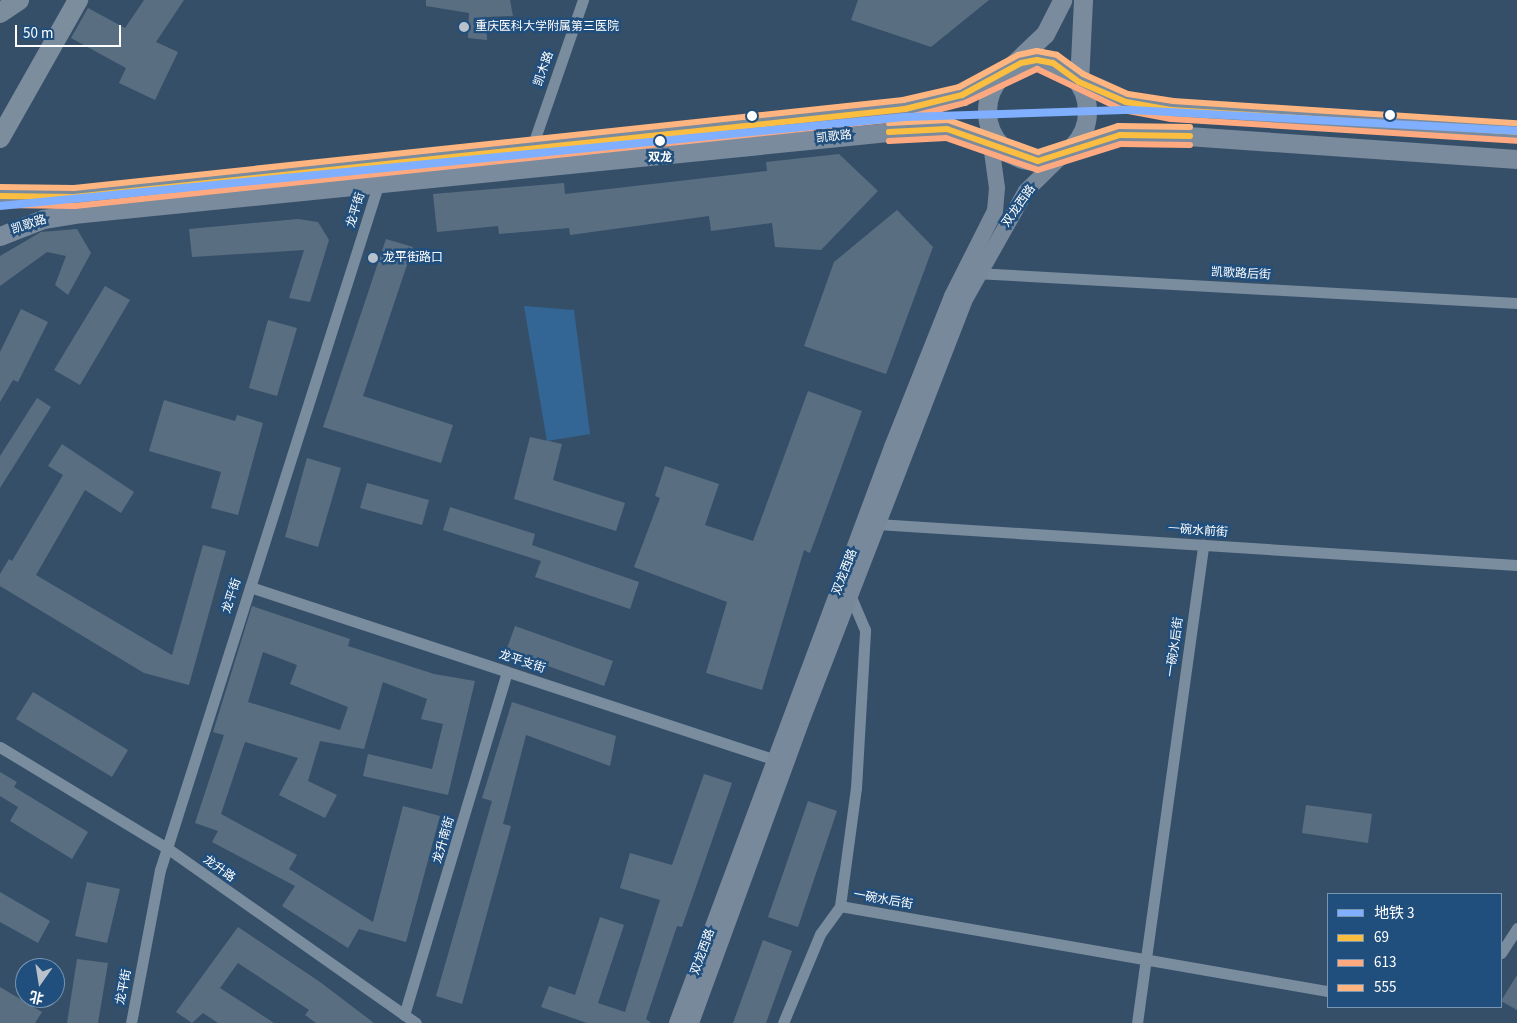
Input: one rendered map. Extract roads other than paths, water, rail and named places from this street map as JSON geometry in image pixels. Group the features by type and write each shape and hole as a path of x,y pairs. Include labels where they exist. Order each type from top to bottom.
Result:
{"highway":[{"path":"0,12 19,0"},
{"path":"0,110 64,0"},
{"path":"0,138 78,0"}],"main road":[{"path":"1062,0 1045,34 1007,70 989,93 988,122 1011,154 1038,161 1120,135 1173,135 1517,158"},
{"path":"1066,152 1081,134 1088,112 1079,82 1083,0"},
{"path":"1007,70 1021,62 1045,61 1068,70 1079,82 1126,102 1172,110 1517,132"},
{"name":"凯歌路","path":"0,196 74,197 905,109 962,95 1007,70"},
{"name":"双龙西路","path":"677,1023 995,211 988,122"},
{"name":"凯歌路","path":"0,236 43,219 73,214 908,130 947,129 1011,154"},
{"name":"双龙西路","path":"691,1023 780,762 878,524 971,272 1026,191 1066,152"}],"street":[{"name":"凯木路","path":"532,147 583,0"},
{"name":"龙平街","path":"131,1023 167,848 379,182"},
{"name":"凯歌路后街","path":"971,272 1517,304"},
{"name":"一碗水前街","path":"878,524 1517,565"},
{"name":"一碗水后街","path":"1137,1023 1203,545"},
{"name":"龙平支街","path":"250,587 780,762"},
{"name":"一碗水后街","path":"850,594 865,630 856,788 840,906 1145,962 1327,992"},
{"name":"龙升南街","path":"404,1015 507,672"},
{"name":"龙升路","path":"0,747 167,848 416,1023"},
{"path":"783,1023 820,934 840,906"},
{"path":"1502,951 1517,928"}],"metro line":[{"name":"3","path":"0,206 905,117 1132,110 1517,131"}],"place":[{"name":"重庆医科大学附属第三医院","path":"464,27"},
{"name":"双龙","path":"660,141"},
{"name":"龙平街路口","path":"373,258"}]}
